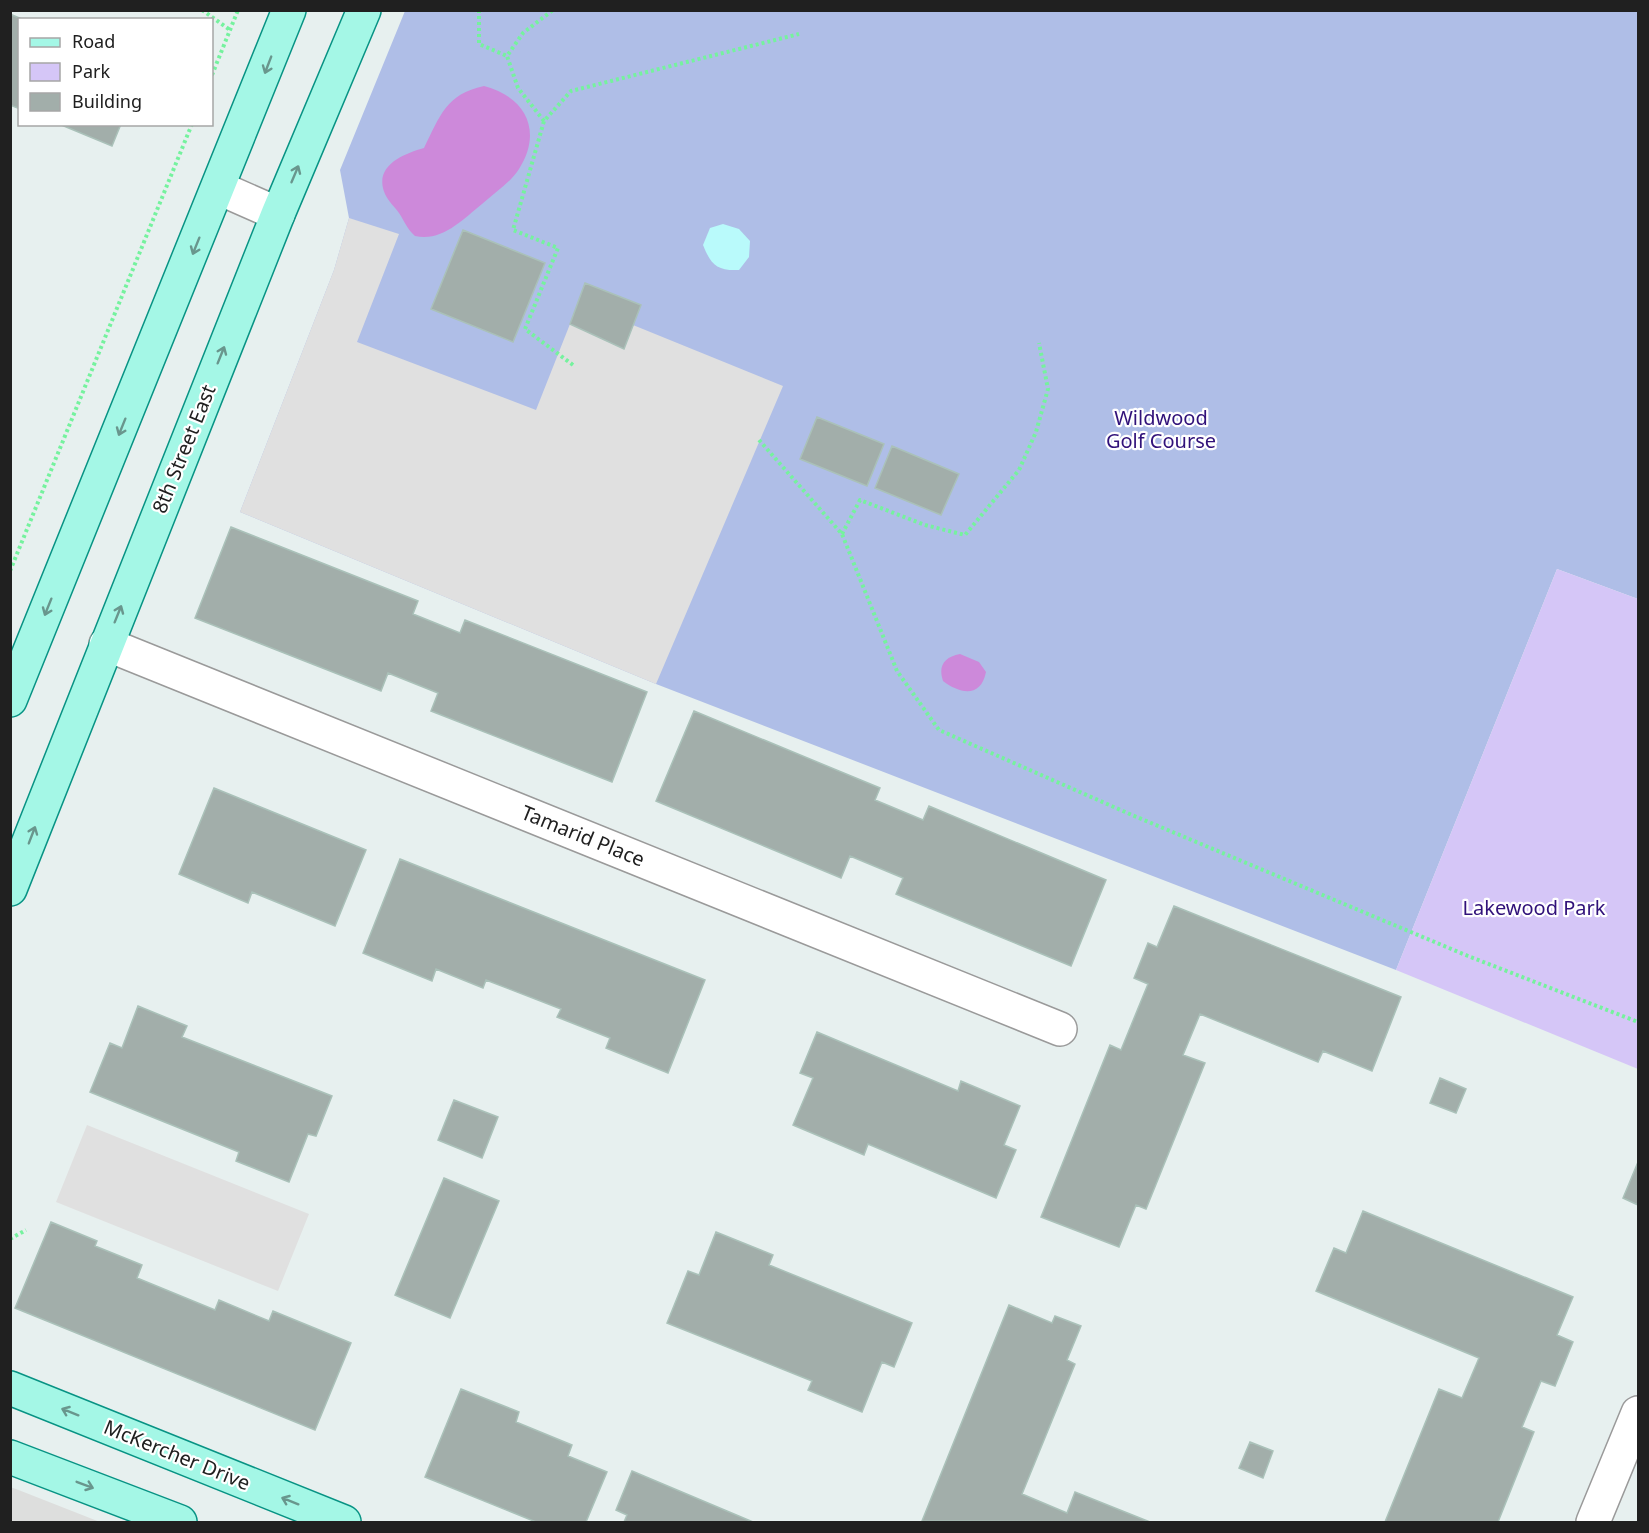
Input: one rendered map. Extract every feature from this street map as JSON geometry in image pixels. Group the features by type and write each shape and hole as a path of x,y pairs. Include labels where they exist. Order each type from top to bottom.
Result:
{"main road":[{"path":"10,700 219,188 289,10"},
{"name":"8th Street East","path":"10,890 278,214 364,10"},
{"name":"McKercher Drive","path":"14,1388 344,1522"},
{"path":"10,1457 180,1522"}],"street":[{"path":"219,188 278,214"},
{"name":"Tamarid Place","path":"106,644 1060,1029"},
{"path":"1593,1522 1638,1413"}],"path":[{"path":"202,10 230,30"},
{"path":"213,72 238,10"},
{"path":"479,10 479,44 507,56 518,88 544,121"},
{"path":"507,56 523,33 553,10"},
{"path":"573,365 525,329 558,248 513,230 544,121 572,91 799,34"},
{"path":"10,571 191,126"},
{"path":"842,534 860,501 925,525 965,535 1019,470 1036,432 1048,389 1039,343"},
{"path":"759,440 842,534 897,670 939,730 1153,825 1468,956 1638,1022"},
{"path":"10,1239 26,1230"}],"shaded area":[{"path":"484,86 511,98 520,107 530,129 530,142 526,155 511,179 459,223 434,236 415,236 386,197 382,184 383,176 392,163 399,158 424,148 440,116 453,101 471,90"},
{"path":"349,218 399,234 357,342 536,410 570,324 624,349 633,325 783,386 656,684 240,512 334,270"},
{"path":"960,654 979,662 986,672 980,686 975,690 963,691 943,681 941,671 944,663 950,657"},
{"path":"87,1125 309,1214 278,1291 56,1202"},
{"path":"10,1487 16,1489 100,1522 11,1522"}],"green space":[{"name":"Wildwood Golf Course","path":"405,11 1638,11 1638,599 1557,569 1396,970 656,684 240,512 334,270 349,218 340,170"},
{"name":"Lakewood Park","path":"1557,569 1638,599 1638,1069 1396,970"}],"sand":[{"path":"723,224 739,229 750,241 749,257 739,270 720,268 712,262 703,245 710,228"}],"building":[{"path":"10,14 19,18 18,108 10,105"},
{"path":"64,126 120,126 112,146"},
{"path":"463,230 545,263 513,342 431,309"},
{"path":"585,283 641,305 624,349 570,324"},
{"path":"817,417 884,444 867,486 800,459"},
{"path":"892,446 959,474 941,515 875,488"},
{"path":"231,527 418,601 413,614 460,633 465,620 647,692 612,782 431,711 438,693 388,673 381,691 195,618"},
{"path":"694,711 880,788 875,800 923,820 929,806 1106,880 1071,966 896,894 903,878 850,856 841,878 656,801"},
{"path":"214,788 366,850 335,926 252,892 248,903 179,874"},
{"path":"400,859 705,980 668,1073 606,1048 610,1038 557,1017 561,1009 486,980 483,988 436,969 432,981 363,953"},
{"path":"1174,906 1401,997 1372,1071 1323,1051 1318,1062 1200,1014 1183,1055 1205,1063 1146,1209 1136,1205 1119,1247 1041,1217 1110,1045 1121,1050 1148,984 1134,978 1148,943 1157,947"},
{"path":"138,1006 187,1026 182,1037 332,1096 316,1136 308,1134 289,1182 236,1161 239,1152 90,1092 110,1043 122,1048"},
{"path":"817,1032 958,1091 961,1081 1020,1106 1004,1145 1016,1150 996,1198 868,1144 864,1155 793,1125 813,1078 800,1073"},
{"path":"1440,1078 1466,1089 1456,1113 1430,1103"},
{"path":"454,1100 498,1117 482,1158 438,1140"},
{"path":"1638,1162 1638,1205 1623,1198"},
{"path":"444,1178 499,1201 450,1318 395,1295"},
{"path":"1363,1211 1573,1297 1557,1335 1573,1342 1555,1386 1541,1381 1522,1427 1534,1432 1498,1522 1385,1522 1439,1389 1462,1398 1479,1358 1316,1291 1334,1248 1346,1253"},
{"path":"51,1222 97,1241 95,1246 142,1265 137,1278 215,1310 219,1300 269,1321 273,1311 351,1343 315,1430 15,1308"},
{"path":"716,1232 773,1255 769,1265 912,1323 894,1367 882,1362 862,1412 808,1390 812,1381 667,1323 688,1271 699,1275"},
{"path":"1009,1305 1052,1323 1055,1316 1081,1326 1067,1360 1075,1364 1022,1494 1067,1513 1075,1492 1150,1522 922,1521"},
{"path":"461,1389 519,1412 516,1422 572,1445 568,1456 607,1472 586,1522 536,1522 425,1477"},
{"path":"1250,1442 1273,1451 1263,1478 1239,1468"},
{"path":"632,1471 753,1522 624,1522 627,1515 616,1510"}]}
